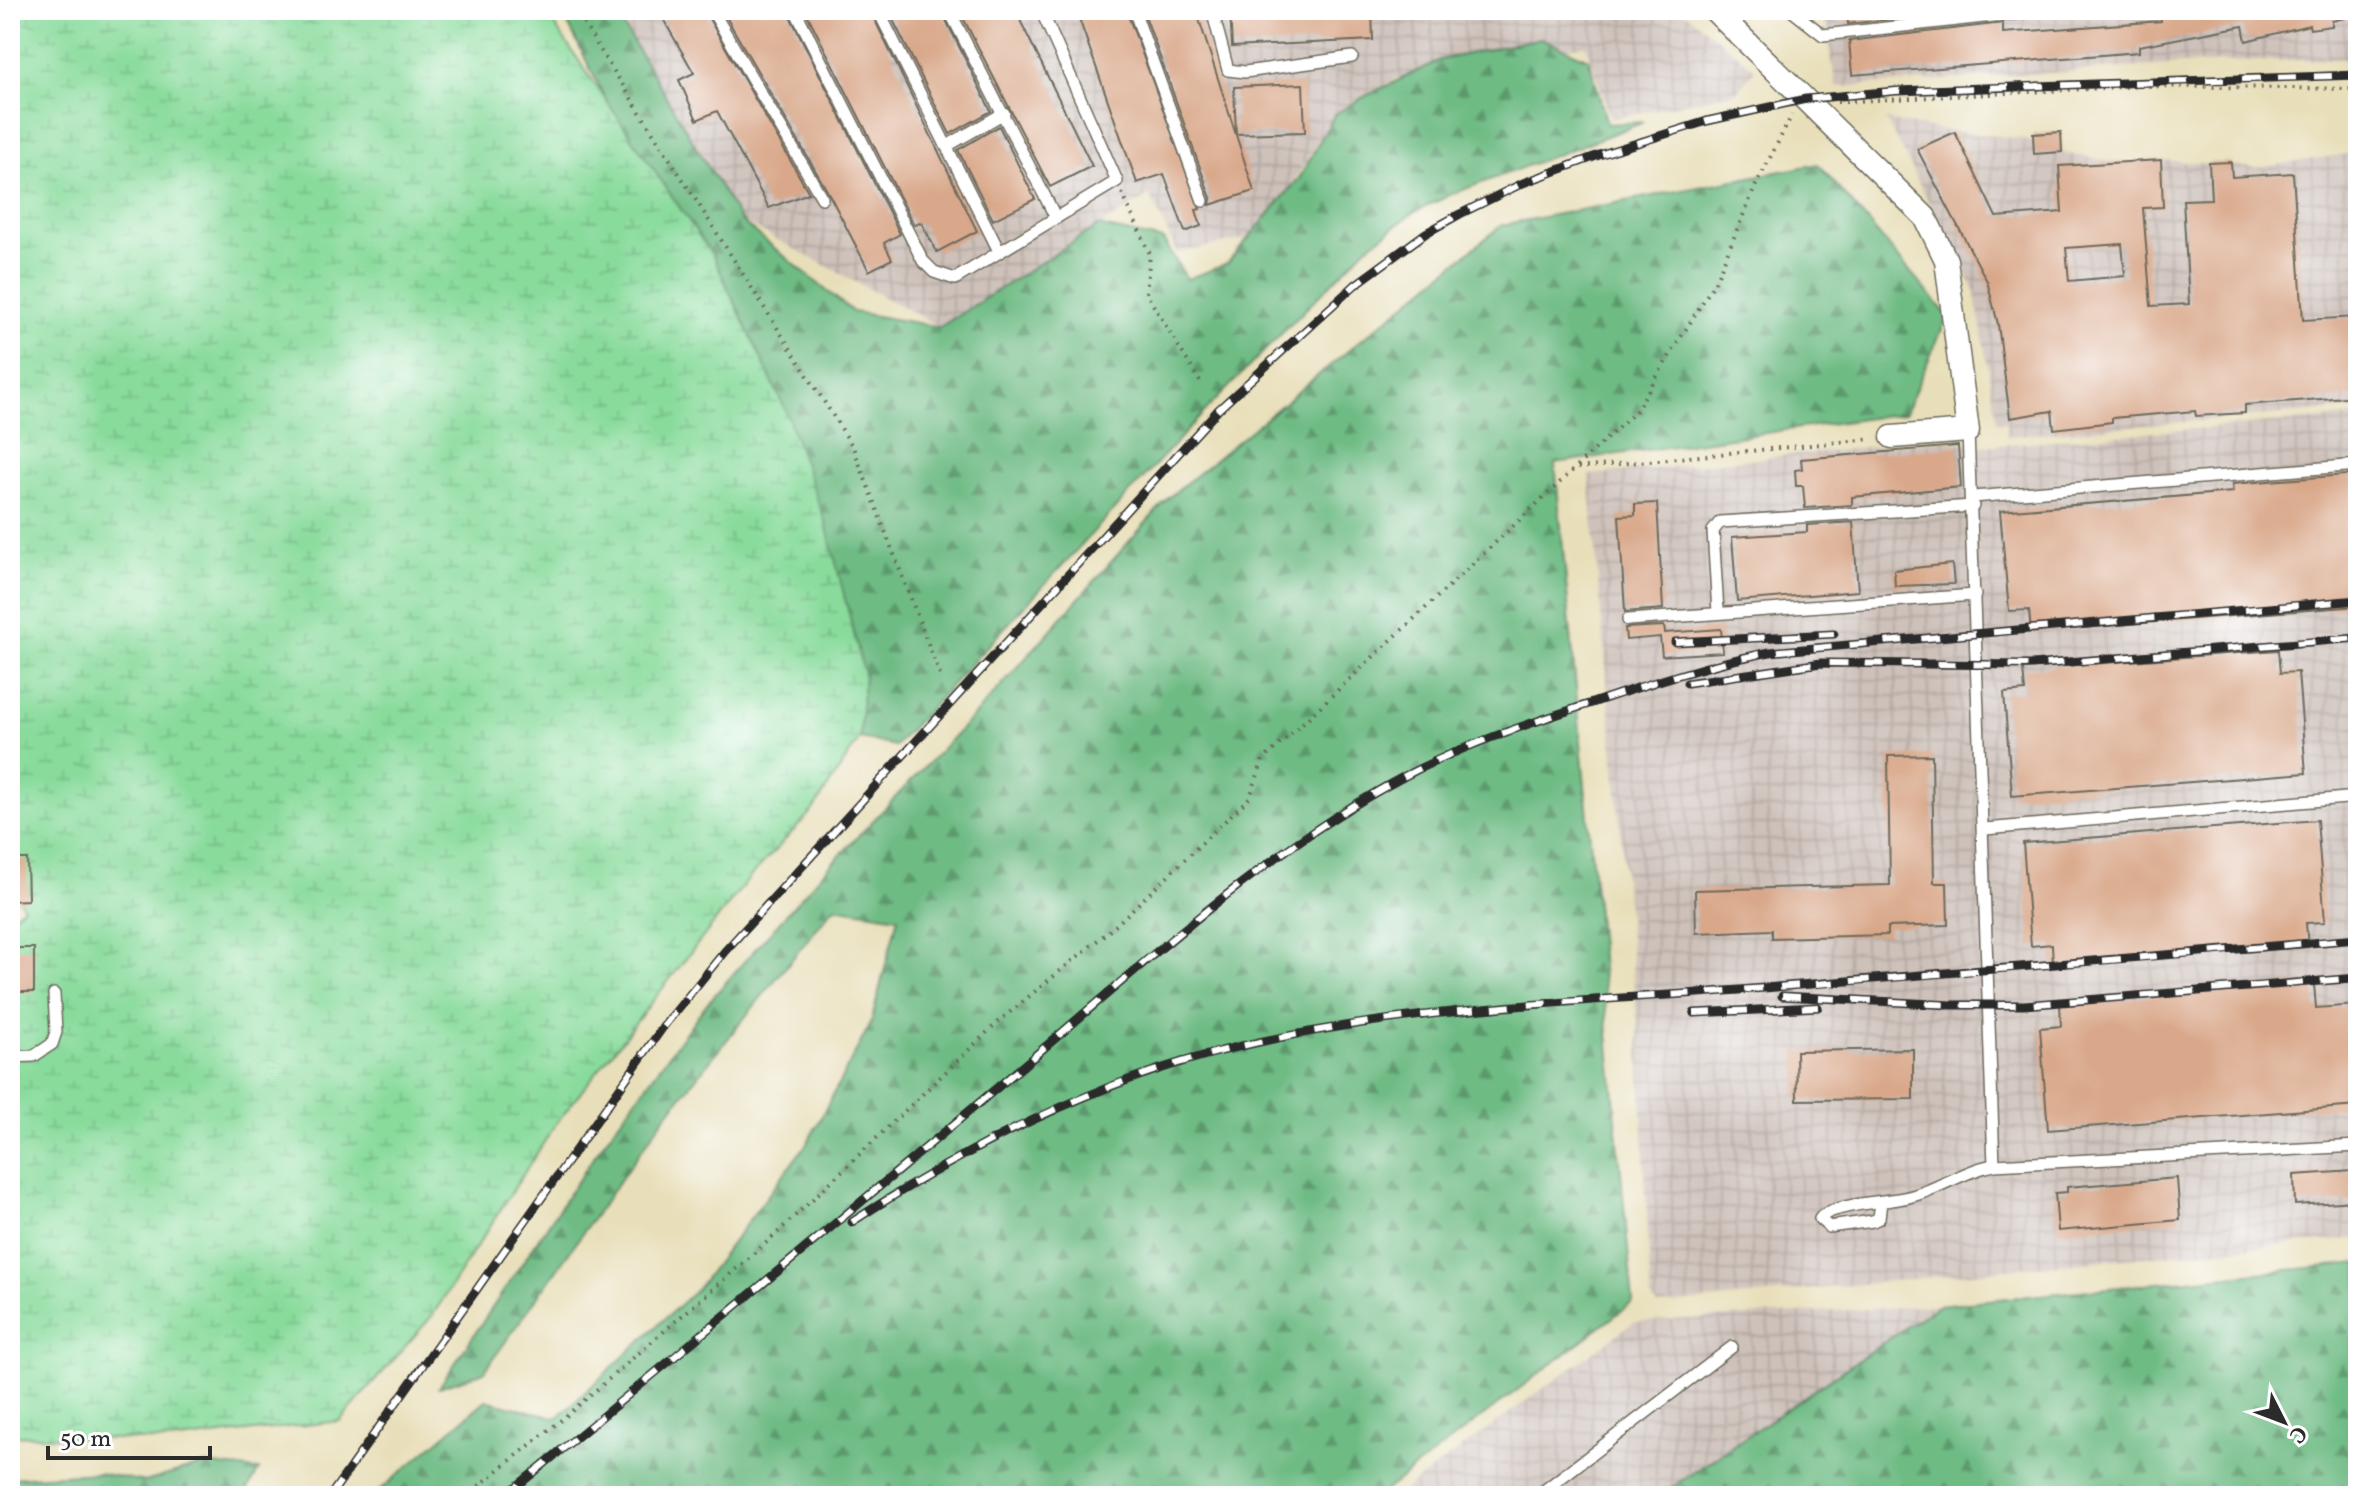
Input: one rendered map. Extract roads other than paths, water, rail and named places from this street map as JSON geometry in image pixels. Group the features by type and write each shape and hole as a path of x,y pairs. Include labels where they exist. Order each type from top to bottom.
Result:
{"street":[{"path":"1716,12 1914,205 1934,231 1946,260 1968,431 1892,437"}],"lane":[{"path":"712,10 822,198"},
{"path":"795,10 923,261 934,272 955,279 1117,181 1041,10"},
{"path":"878,10 999,251"},
{"path":"949,10 1056,218"},
{"path":"1134,10 1203,201"},
{"path":"1212,10 1228,70 1245,72 1352,57"},
{"path":"1716,12 1772,10"},
{"path":"1791,10 1823,35 2047,10"},
{"path":"947,146 1004,113"},
{"path":"1968,431 1985,829 1994,1165"},
{"path":"1718,612 1713,531 1720,522 1973,502 2358,465"},
{"path":"1628,620 1975,595"},
{"path":"1985,829 2358,797"},
{"path":"10,1057 34,1056 52,1044 56,1032 54,994"},
{"path":"1881,1202 1879,1218 1873,1221 1829,1227 1820,1219 1831,1210 1881,1202 1909,1198 1967,1172 1994,1165 2358,1146"},
{"path":"1537,1496 1732,1347"}],"railway":[{"path":"330,1496 663,1027 725,951 1219,409 1355,285 1426,233 1523,183 1599,155 1707,121 1806,99 1896,91 2358,75"},
{"path":"505,1496 1200,916 1300,841 1405,776 1497,735 1636,688 1770,652 2358,600"},
{"path":"1675,642 1834,634"},
{"path":"1687,683 1821,663 2032,665 2358,638"},
{"path":"852,1222 980,1146 1070,1103 1162,1068 1276,1038 1411,1016 1480,1009 2358,939"},
{"path":"1782,996 1951,1005 2024,1005 2358,978"},
{"path":"1694,1013 1818,1007"}]}
